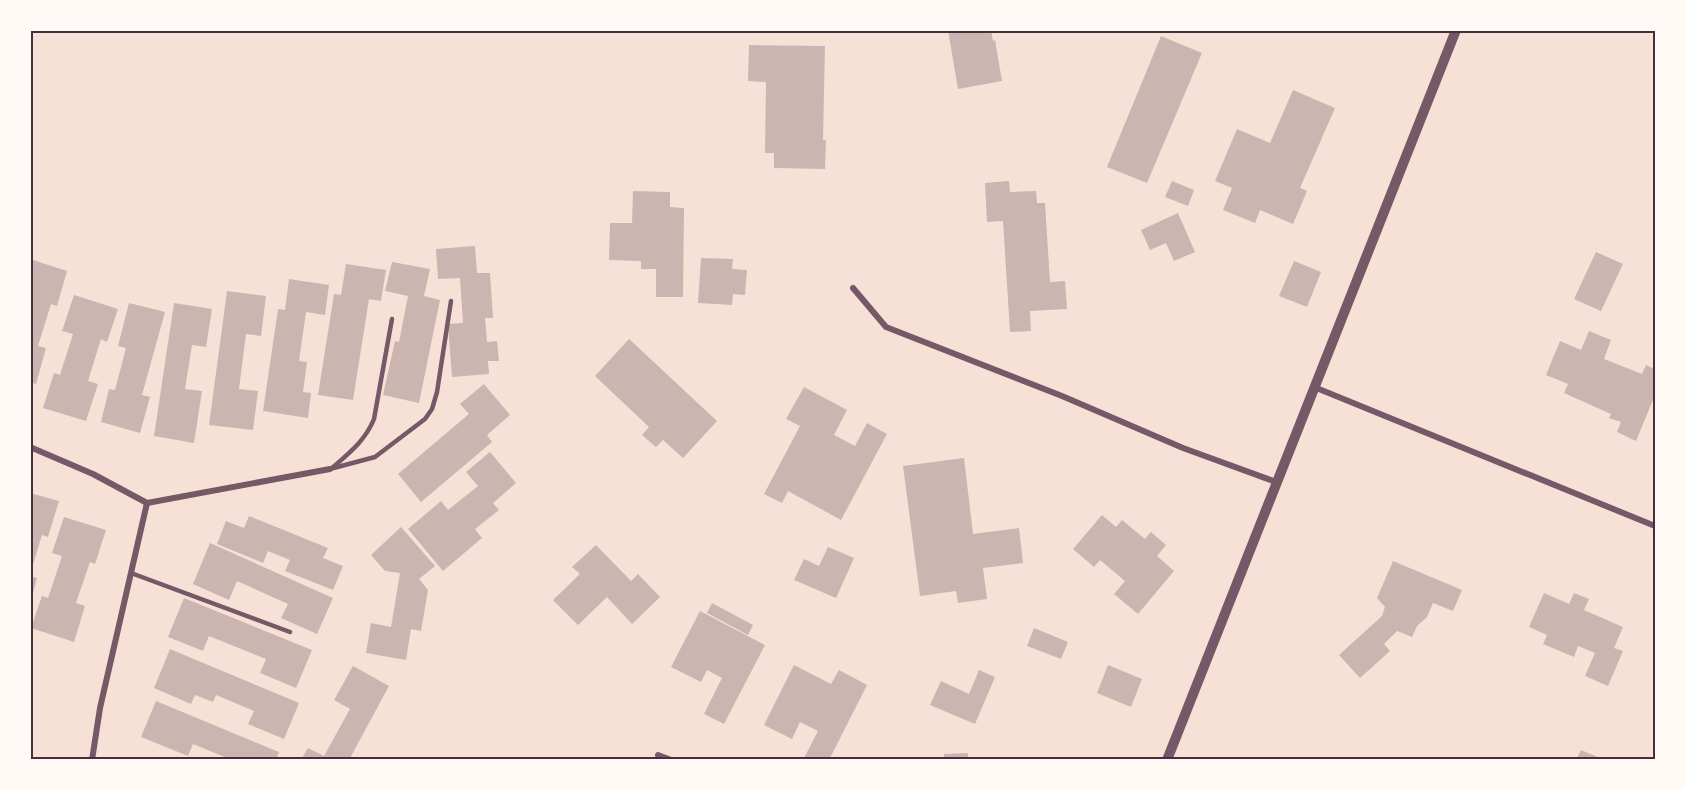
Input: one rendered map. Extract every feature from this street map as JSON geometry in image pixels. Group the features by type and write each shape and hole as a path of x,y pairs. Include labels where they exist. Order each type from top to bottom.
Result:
{"street":[{"path":"1167,760 1456,30"},
{"path":"854,288 886,327 1062,396 1183,448 1276,482"},
{"path":"1314,387 1655,526"},
{"path":"30,447 93,474 147,502 330,469"},
{"path":"92,760 100,708 147,502"},
{"path":"658,755 671,760"}],"lane":[{"path":"330,469 375,457 425,419 432,409 437,392 451,301"},
{"path":"330,469 356,447 371,427 392,319"},
{"path":"131,573 290,632"}],"building":[{"path":"948,30 991,30 993,41 995,40 1002,81 958,89"},
{"path":"1161,36 1202,53 1147,183 1107,167"},
{"path":"749,45 825,46 823,140 826,140 825,169 774,168 774,153 765,153 766,82 748,81"},
{"path":"1293,90 1335,108 1300,188 1307,191 1293,224 1260,210 1255,223 1223,210 1232,188 1215,181 1237,129 1270,143"},
{"path":"1009,181 1010,192 1036,191 1037,203 1045,203 1050,282 1065,281 1067,309 1030,311 1031,331 1010,332 1003,221 987,222 985,183"},
{"path":"1172,181 1194,190 1188,206 1165,197"},
{"path":"633,191 670,192 670,207 684,208 683,297 656,297 656,269 641,269 641,261 609,260 610,223 632,223"},
{"path":"1178,213 1195,252 1174,261 1166,243 1150,250 1141,230"},
{"path":"475,246 477,273 490,273 493,318 485,318 487,342 497,341 499,361 488,361 489,374 452,377 448,324 463,323 460,278 438,279 436,249"},
{"path":"1596,252 1623,264 1601,311 1574,299"},
{"path":"701,258 733,259 732,269 747,270 745,295 733,294 732,305 698,303"},
{"path":"30,259 67,271 57,306 51,304 38,346 46,348 36,384 30,382"},
{"path":"1294,261 1321,272 1307,307 1279,296"},
{"path":"392,262 430,269 424,296 440,300 419,403 383,395 395,341 399,342 408,296 385,291"},
{"path":"346,264 386,270 381,301 369,299 353,400 318,395 334,294 341,295"},
{"path":"289,279 329,285 325,315 306,312 299,361 307,362 303,392 311,393 308,418 263,411 278,309 285,310"},
{"path":"227,291 266,296 261,336 246,334 239,389 258,391 253,430 209,425"},
{"path":"74,295 118,309 107,342 101,339 88,381 98,384 86,421 43,408 54,373 60,375 73,334 62,331"},
{"path":"129,303 165,312 142,395 150,397 140,433 101,422 109,389 115,390 126,348 118,346"},
{"path":"174,303 212,309 206,347 192,345 185,389 202,391 194,443 154,436"},
{"path":"1589,331 1611,340 1604,359 1642,374 1646,365 1655,369 1655,395 1636,441 1617,432 1621,422 1609,418 1611,414 1564,393 1568,384 1546,375 1560,341 1581,350"},
{"path":"629,339 717,421 683,458 663,440 656,447 642,435 649,427 595,376"},
{"path":"484,384 510,415 487,435 492,442 421,502 398,474 469,414 460,404"},
{"path":"804,387 847,410 834,435 855,446 867,423 887,434 841,520 788,491 782,503 764,494 800,426 786,419"},
{"path":"490,452 516,483 493,503 499,510 475,529 482,538 443,571 408,529 441,501 448,510 478,486 466,472"},
{"path":"964,458 973,534 1019,528 1023,563 983,568 987,599 958,603 956,591 920,596 903,466"},
{"path":"30,493 59,501 48,537 42,535 31,571"},
{"path":"1102,515 1116,527 1122,520 1145,539 1151,532 1166,545 1157,556 1174,571 1138,614 1114,594 1125,581 1100,560 1094,567 1073,549"},
{"path":"249,516 328,548 323,558 343,566 333,590 285,571 290,560 268,551 263,563 217,544 226,521 244,528"},
{"path":"64,517 106,530 95,564 90,562 76,603 85,606 74,642 31,628 42,596 48,598 62,556 52,553"},
{"path":"401,527 435,566 419,579 428,590 421,631 411,629 406,660 366,653 371,623 391,627 400,573 385,571 371,555"},
{"path":"210,543 333,598 317,634 281,618 288,604 237,581 229,600 193,584"},
{"path":"596,545 631,581 638,574 660,597 632,624 607,597 578,625 553,600 580,574 572,567"},
{"path":"828,547 854,558 836,598 794,580 804,559 819,566"},
{"path":"1393,561 1462,590 1453,611 1433,603 1427,617 1417,626 1412,637 1397,631 1384,644 1390,651 1360,678 1339,655 1382,616 1385,607 1377,598"},
{"path":"30,576 37,578 31,600 30,600"},
{"path":"1544,593 1569,604 1574,593 1589,599 1584,610 1623,627 1614,648 1623,651 1608,686 1585,676 1595,653 1578,646 1574,657 1543,644 1547,635 1529,627"},
{"path":"184,598 312,650 296,688 260,673 266,659 209,636 203,651 168,637"},
{"path":"712,603 753,625 748,635 707,613"},
{"path":"700,611 765,645 724,724 704,714 722,678 707,670 701,682 671,667"},
{"path":"1034,628 1068,642 1061,659 1027,646"},
{"path":"170,649 299,703 284,739 248,724 254,711 216,695 213,702 195,695 191,704 154,688"},
{"path":"794,665 831,684 839,670 867,685 829,760 803,760 818,731 800,722 792,739 764,725"},
{"path":"1108,665 1142,679 1131,707 1097,693"},
{"path":"353,666 389,686 349,760 301,760 308,748 324,756 350,709 334,700"},
{"path":"979,670 995,677 975,724 930,705 941,681 969,694"},
{"path":"156,701 279,752 276,760 232,760 193,744 188,756 141,737"},
{"path":"1581,750 1600,758 1599,760 1576,760"},
{"path":"968,753 968,760 944,760 944,754"}]}
